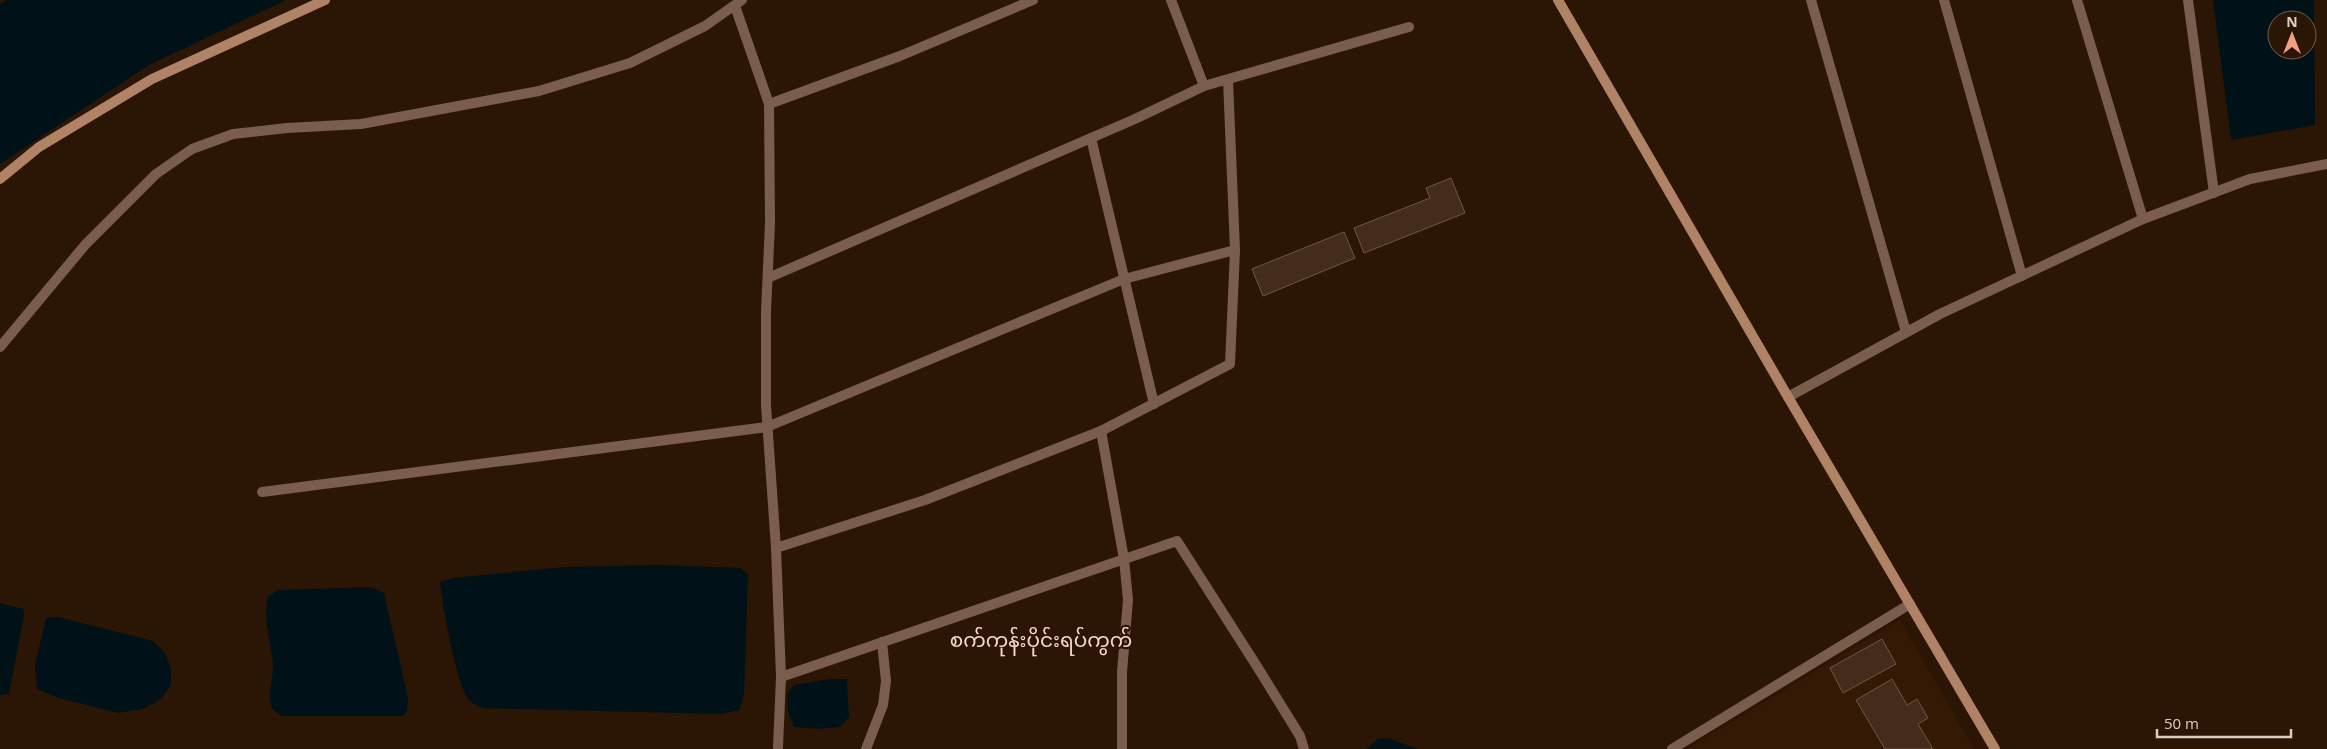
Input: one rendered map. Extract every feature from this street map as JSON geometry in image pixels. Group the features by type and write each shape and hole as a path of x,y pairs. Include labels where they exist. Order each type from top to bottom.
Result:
{"street":[{"path":"0,179 39,148 152,79 325,0"},
{"path":"769,104 909,53 1034,0"},
{"path":"1171,0 1204,86"},
{"path":"1558,0 1995,749"},
{"path":"1811,0 1906,332"},
{"path":"1944,0 2022,276"},
{"path":"2078,0 2143,219"},
{"path":"2188,0 2214,193"},
{"path":"0,347 85,246 156,174 192,149 233,134 287,128 361,124 539,91 630,63 705,26 739,3 769,104 771,175 766,312 767,427 776,548 781,677 778,747"},
{"path":"768,278 1091,138 1204,86 1409,27"},
{"path":"776,548 925,500 1101,431 1230,364 1236,250 1228,80"},
{"path":"1091,138 1154,404"},
{"path":"1788,397 1940,314 2143,219 2250,179 2327,164"},
{"path":"262,492 767,427 1124,279 1236,250"},
{"path":"1101,431 1124,559 1128,600 1122,672 1122,749"},
{"path":"781,677 1176,541 1300,736 1304,749"},
{"path":"1672,749 1910,604"},
{"path":"866,749 883,705 886,681 882,642"}],"shaded area":[{"path":"7,0 286,0 149,65 0,164 0,4"},
{"path":"2213,0 2314,0 2314,10 2267,10 2267,60 2314,60 2315,125 2231,140"},
{"path":"658,565 741,568 748,575 744,695 739,710 721,714 483,708 469,700 464,692 455,662 440,582 453,578 564,567"},
{"path":"371,587 384,593 408,698 407,711 403,716 282,716 272,709 270,691 273,666 266,613 268,596 279,590"},
{"path":"0,603 23,609 24,615 9,694 0,695"},
{"path":"58,617 153,641 165,653 171,668 171,685 160,700 143,709 118,713 59,698 37,689 35,665 46,618"},
{"path":"1900,620 1974,749 1687,749"},
{"path":"830,679 847,679 849,717 840,727 818,729 794,727 788,712 787,694 794,685"},
{"path":"1388,738 1418,749 1367,749 1378,739"}],"building":[{"path":"1451,178 1465,213 1364,253 1354,228 1430,198 1426,188"},
{"path":"1344,232 1355,258 1263,296 1252,269"},
{"path":"1882,639 1896,664 1843,693 1830,668"},
{"path":"1892,679 1907,705 1917,699 1928,718 1918,724 1933,749 1885,749 1856,700"}],"district":[{"name":"စက်ကုန်းပိုင်းရပ်ကွက်","path":"1041,640"}]}
